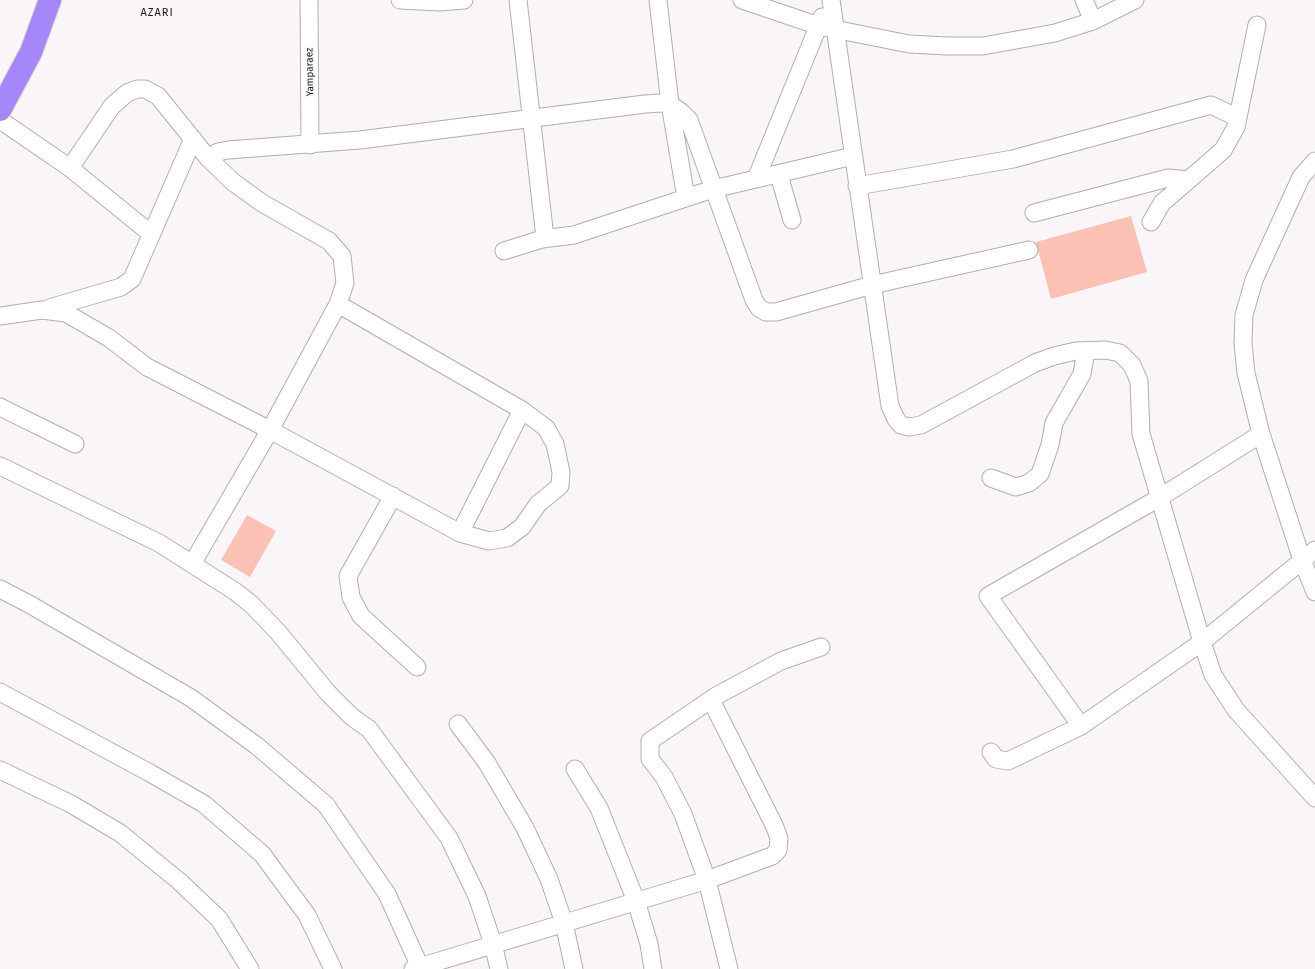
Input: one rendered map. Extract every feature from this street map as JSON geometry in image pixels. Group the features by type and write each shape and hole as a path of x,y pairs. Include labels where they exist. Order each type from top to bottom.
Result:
{"highway":[{"path":"0,81 20,42 34,0"},
{"path":"0,110 31,52 50,0"}],"street":[{"name":"Yamparaez","path":"309,0 310,144"},
{"path":"400,0 439,2 464,0"},
{"path":"518,0 530,119 545,238"},
{"path":"658,0 670,104 686,198"},
{"path":"742,0 827,28 909,44 982,46 1055,33 1093,21 1135,0"},
{"path":"828,0 827,28 853,156 890,406 896,419 901,425 909,427 922,425 1035,363 1054,356 1086,351 1105,350 1120,353 1132,365 1139,380 1141,434 1202,642 1214,674 1236,710 1315,798"},
{"path":"756,179 827,28 831,0"},
{"path":"1084,0 1093,21"},
{"path":"1151,222 1162,202 1207,165 1222,150 1236,127 1258,26"},
{"path":"70,168 112,106 126,93 137,89 145,89 158,96 208,158 232,182 262,203 329,241 342,256 345,269 345,283 338,304 270,430 192,564"},
{"path":"208,158 218,152 228,150 310,144 530,119 645,104 670,104 681,112 688,120 754,300 759,308 766,312 776,312 872,285 1028,250"},
{"path":"858,186 1013,159 1211,105 1238,118"},
{"path":"0,120 70,168 150,233"},
{"path":"0,316 42,310 121,287 132,278 150,233 193,138"},
{"path":"504,251 545,238 564,238 713,189 779,175 853,156"},
{"path":"1315,161 1301,177 1254,280 1244,315 1243,343 1246,373 1260,434 1309,555 1315,592"},
{"path":"779,175 792,220"},
{"path":"1034,213 1168,178 1188,180"},
{"path":"42,310 66,313 109,338 147,367 270,430 460,533 489,541 506,538 522,527 538,504 560,486 561,472 555,444 546,428 522,410 338,304"},
{"path":"991,478 1016,487 1029,483 1040,474 1050,445 1054,423 1082,374 1086,351"},
{"path":"0,407 75,444"},
{"path":"460,533 522,410"},
{"path":"1081,726 988,596 1159,498 1260,434"},
{"path":"0,466 160,543 251,604 278,632 328,693 352,717 369,729 449,838 477,896 493,944 499,969"},
{"path":"393,496 348,576 351,597 361,616 417,667"},
{"path":"991,752 996,759 1008,761 1081,726 1202,642 1309,555"},
{"path":"0,589 29,604 191,698 257,746 326,805 387,894 418,968 707,880 772,856 778,850 779,838 774,825 711,700"},
{"path":"729,969 707,880 683,814 664,777 650,758 650,741 711,700 781,661 821,647"},
{"path":"0,692 204,804 262,854 307,915 333,969"},
{"path":"458,724 487,763 526,828 549,879 564,923 574,969"},
{"path":"575,768 599,808 636,901 649,944 653,969"},
{"path":"0,770 71,804 120,833 179,881 219,919 250,969"}],"shaded area":[{"path":"1131,216 1147,272 1051,299 1036,242"},
{"path":"247,515 276,531 250,577 221,560"}],"district":[{"name":"AZARI","path":"157,13"}]}
